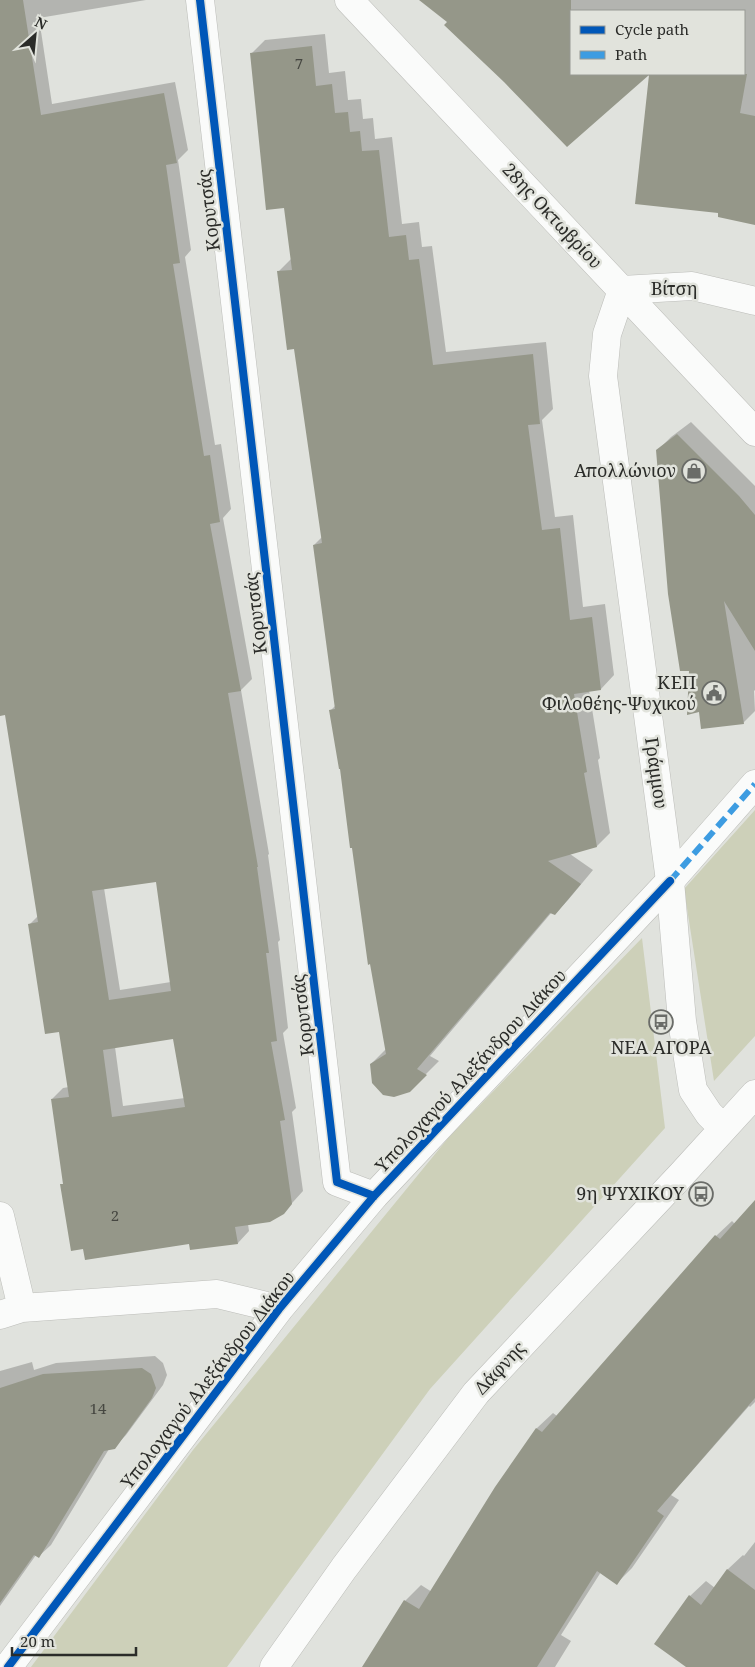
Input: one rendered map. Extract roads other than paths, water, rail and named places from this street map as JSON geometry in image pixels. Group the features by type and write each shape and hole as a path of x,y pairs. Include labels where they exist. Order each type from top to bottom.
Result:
{"street":[{"name":"Κορυτσάς","path":"200,0 337,1182 374,1196"},
{"name":"28ης Οκτωβρίου","path":"349,0 755,432"},
{"name":"Βίτση","path":"622,290 692,286 755,301"},
{"name":"Γράμμου","path":"622,290 608,334 603,376 670,881 682,1021 693,1090 709,1114 723,1128"},
{"name":"Υπολοχαγού Αλεξάνδρου Διάκου","path":"8,1667 279,1309 374,1196 670,881 755,784"},
{"name":"Δάφνης","path":"274,1667 344,1568 476,1393 755,1094"},
{"path":"0,1216 11,1312 217,1294 279,1309"}],"place":[{"name":"Απολλώνιον","path":"694,471"},
{"name":"ΚΕΠ Φιλοθέης-Ψυχικού","path":"714,693"},
{"name":"ΝΕΑ ΑΓΟΡΑ","path":"661,1022"},
{"name":"9η ΨΥΧΙΚΟΥ","path":"701,1194"}]}
